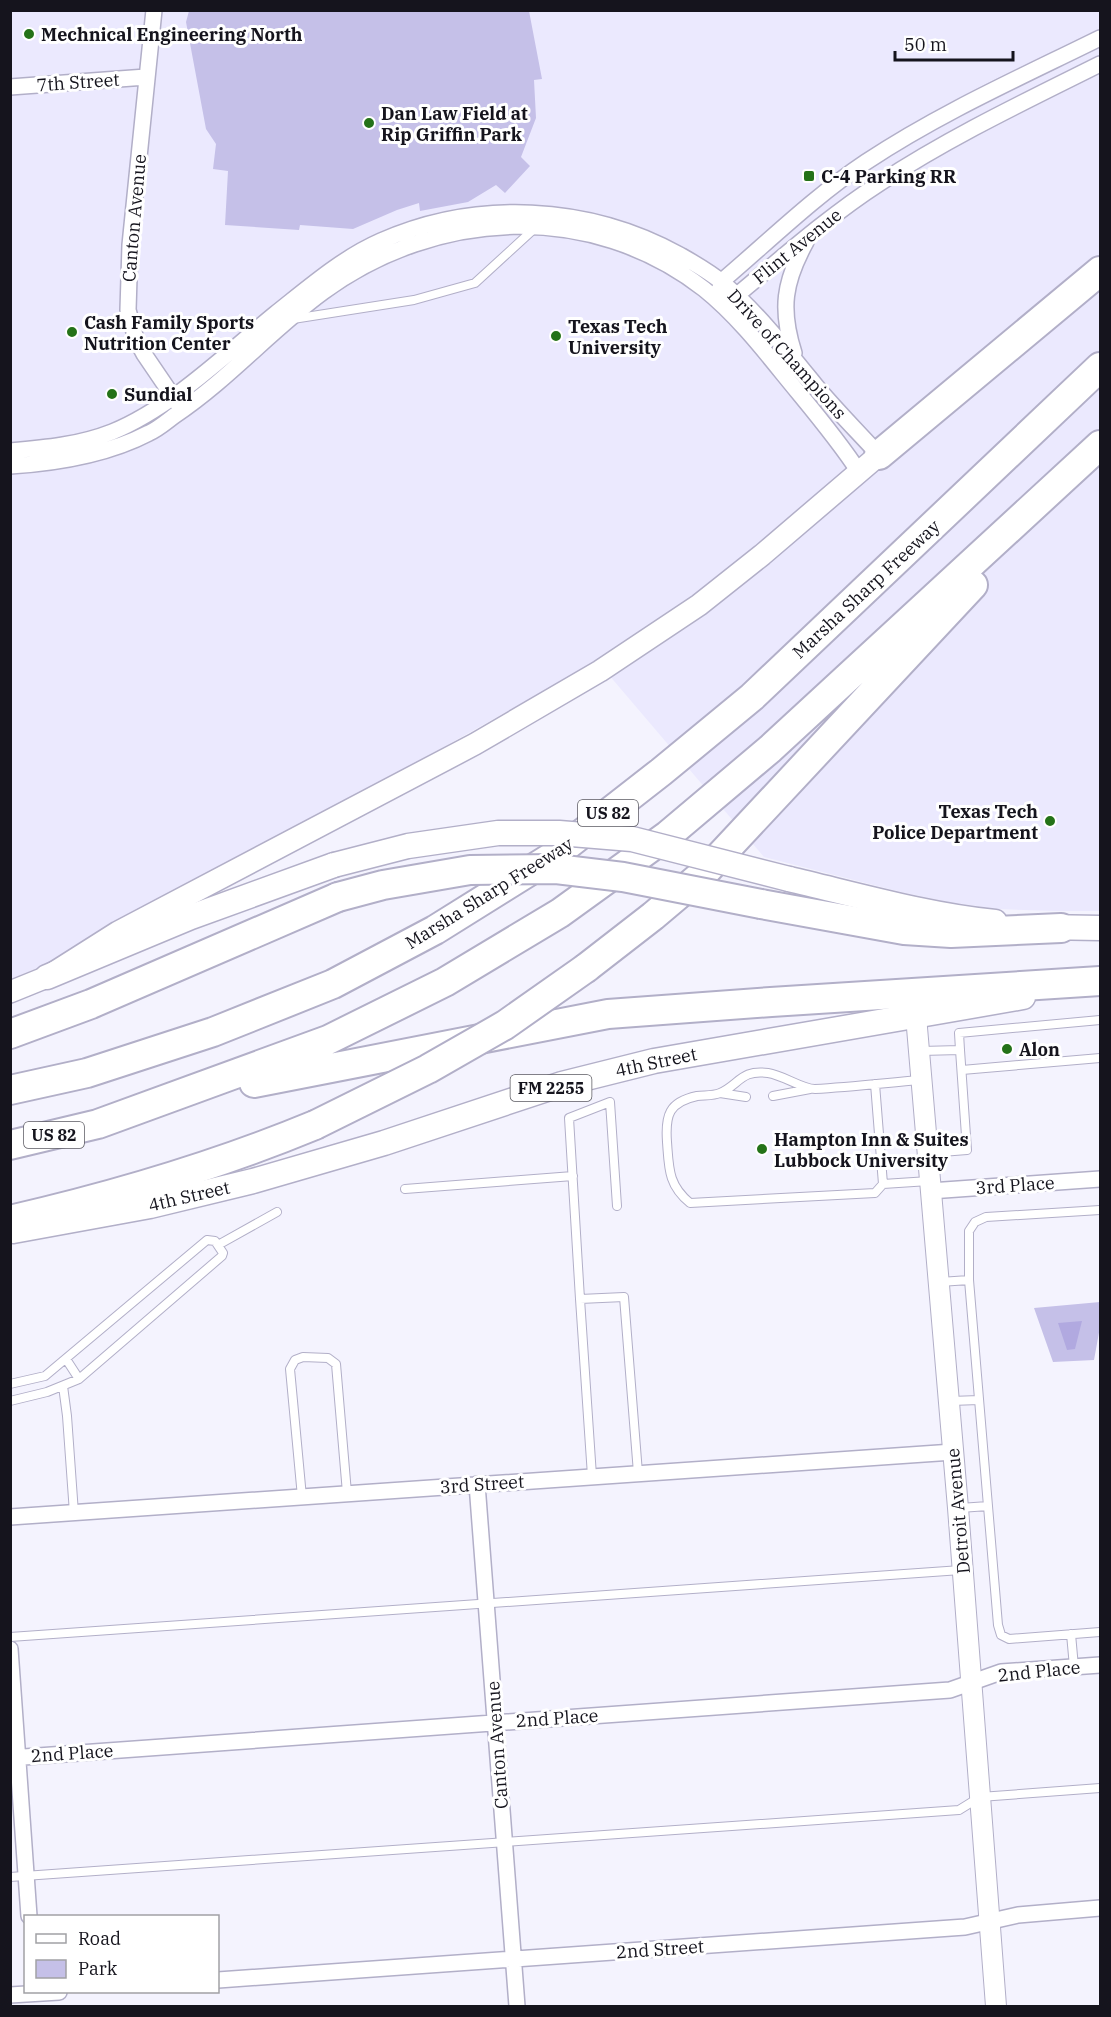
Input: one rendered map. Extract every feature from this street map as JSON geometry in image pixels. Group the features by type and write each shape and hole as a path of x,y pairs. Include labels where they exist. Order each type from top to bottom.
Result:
{"highway":[{"path":"869,464 1101,271"},
{"name":"Marsha Sharp Freeway","path":"10,1090 87,1073 213,1032 333,984 435,930 552,857 752,697 1101,367"},
{"path":"10,1220 119,1193 199,1169 260,1148 315,1125 428,1069 505,1025 586,968 704,873 1101,446"},
{"name":"US 82","path":"10,1145 98,1124 328,1040 445,981 560,913 668,835 770,749 1101,446"},
{"path":"10,1034 91,1004 338,897 383,885 470,870 556,870 623,877 904,930 951,933 1061,928"},
{"path":"98,1124 257,1082 608,1014 793,1000 1101,982"}],"main road":[{"path":"47,977 118,932 475,744 600,671 699,605 869,464"},
{"path":"10,992 191,917 333,865 419,844 498,833 559,833 632,840 902,906 974,920 1061,928 1101,928"},
{"name":"4th Street","path":"10,1231 150,1206 253,1181 384,1143 562,1084 654,1061 1101,982"}],"street":[{"name":"Canton Avenue","path":"154,10 130,245 128,309 140,347 183,410"},
{"name":"Flint Avenue","path":"722,281 839,181 894,144 956,108 1101,38"},
{"name":"Flint Avenue","path":"717,300 736,296 857,199 905,168 972,128 1101,64"},
{"name":"7th Street","path":"10,87 146,77"},
{"name":"Drive of Champions","path":"10,451 74,444 113,431 172,397 316,281 349,258 378,242 442,220 478,214 532,212 596,222 632,232 663,245 722,281 797,362 869,464"},
{"name":"Drive of Champions","path":"10,466 64,460 118,446 150,433 197,400 288,320 324,292 368,263 417,242 460,231 493,227 536,227 579,232 610,240 641,252 688,278 717,300 775,364 844,449 869,464"},
{"path":"797,362 786,323 785,296 792,272 810,235"},
{"path":"717,300 722,281"},
{"name":"Detroit Avenue","path":"916,1016 958,1508 996,2007"},
{"name":"3rd Place","path":"930,1186 1101,1179"},
{"name":"3rd Street","path":"10,1517 953,1452"},
{"name":"Canton Avenue","path":"477,1484 516,2007"},
{"path":"10,1649 14,1757 29,1915"},
{"name":"2nd Place","path":"14,1757 950,1690 1001,1672 1101,1665"},
{"name":"2nd Street","path":"219,1980 965,1927 1018,1915 1101,1908"},
{"path":"10,1995 35,1997 53,1993"}],"lane":[{"path":"288,320 414,300 476,283 536,227"},
{"path":"927,1153 967,1150 959,1033 1101,1020"},
{"path":"919,1052 960,1050"},
{"path":"962,1070 1101,1058"},
{"path":"720,1093 744,1075 767,1072 812,1089"},
{"path":"773,1096 812,1089 921,1080"},
{"path":"875,1084 883,1184"},
{"path":"746,1097 720,1093 697,1096 679,1101 668,1113 666,1128 670,1176 678,1193 690,1203 875,1192 883,1184 903,1183 930,1186"},
{"path":"592,1476 569,1118 610,1102 617,1206"},
{"path":"405,1189 573,1176"},
{"path":"1101,1210 986,1217 975,1222 969,1231 969,1280 998,1625 1001,1635 1009,1639 1101,1632"},
{"path":"218,1245 277,1212"},
{"path":"10,1384 45,1376 207,1240 215,1241 218,1245 223,1253 222,1256 79,1379 48,1392 10,1401"},
{"path":"938,1283 969,1280"},
{"path":"580,1299 624,1297 638,1473"},
{"path":"302,1497 290,1369 295,1360 303,1357 328,1358 336,1364 347,1493"},
{"path":"66,1359 79,1379"},
{"path":"63,1386 74,1513"},
{"path":"949,1401 979,1400"},
{"path":"958,1508 988,1506"},
{"path":"10,1637 963,1570"},
{"path":"1071,1634 1074,1666"},
{"path":"10,1877 959,1810 980,1797 1101,1788"}],"shaded area":[{"name":"Texas Tech University","path":"10,11 1100,11 1100,911 998,909 948,902 764,857 597,661 112,933 73,953 11,979"},
{"path":"1082,1321 1075,1349 1067,1350 1058,1323"}],"green space":[{"name":"Dan Law Field at Rip Griffin Park","path":"189,11 529,11 542,79 534,80 536,118 521,157 530,166 505,193 496,185 468,202 420,211 419,203 353,229 300,225 299,230 225,225 228,171 213,169 216,144 206,129 186,22"},
{"path":"1100,1302 1100,1327 1094,1360 1053,1362 1034,1308"}],"place":[{"name":"Mechnical Engineering North","path":"29,34"},
{"name":"Dan Law Field at Rip Griffin Park","path":"369,123"},
{"name":"C-4 Parking RR","path":"809,176"},
{"name":"Cash Family Sports Nutrition Center","path":"72,332"},
{"name":"Texas Tech University","path":"556,336"},
{"name":"Sundial","path":"112,394"},
{"name":"Texas Tech Police Department","path":"1050,821"},
{"name":"Alon","path":"1007,1049"},
{"name":"Hampton Inn & Suites Lubbock University","path":"762,1149"}]}
